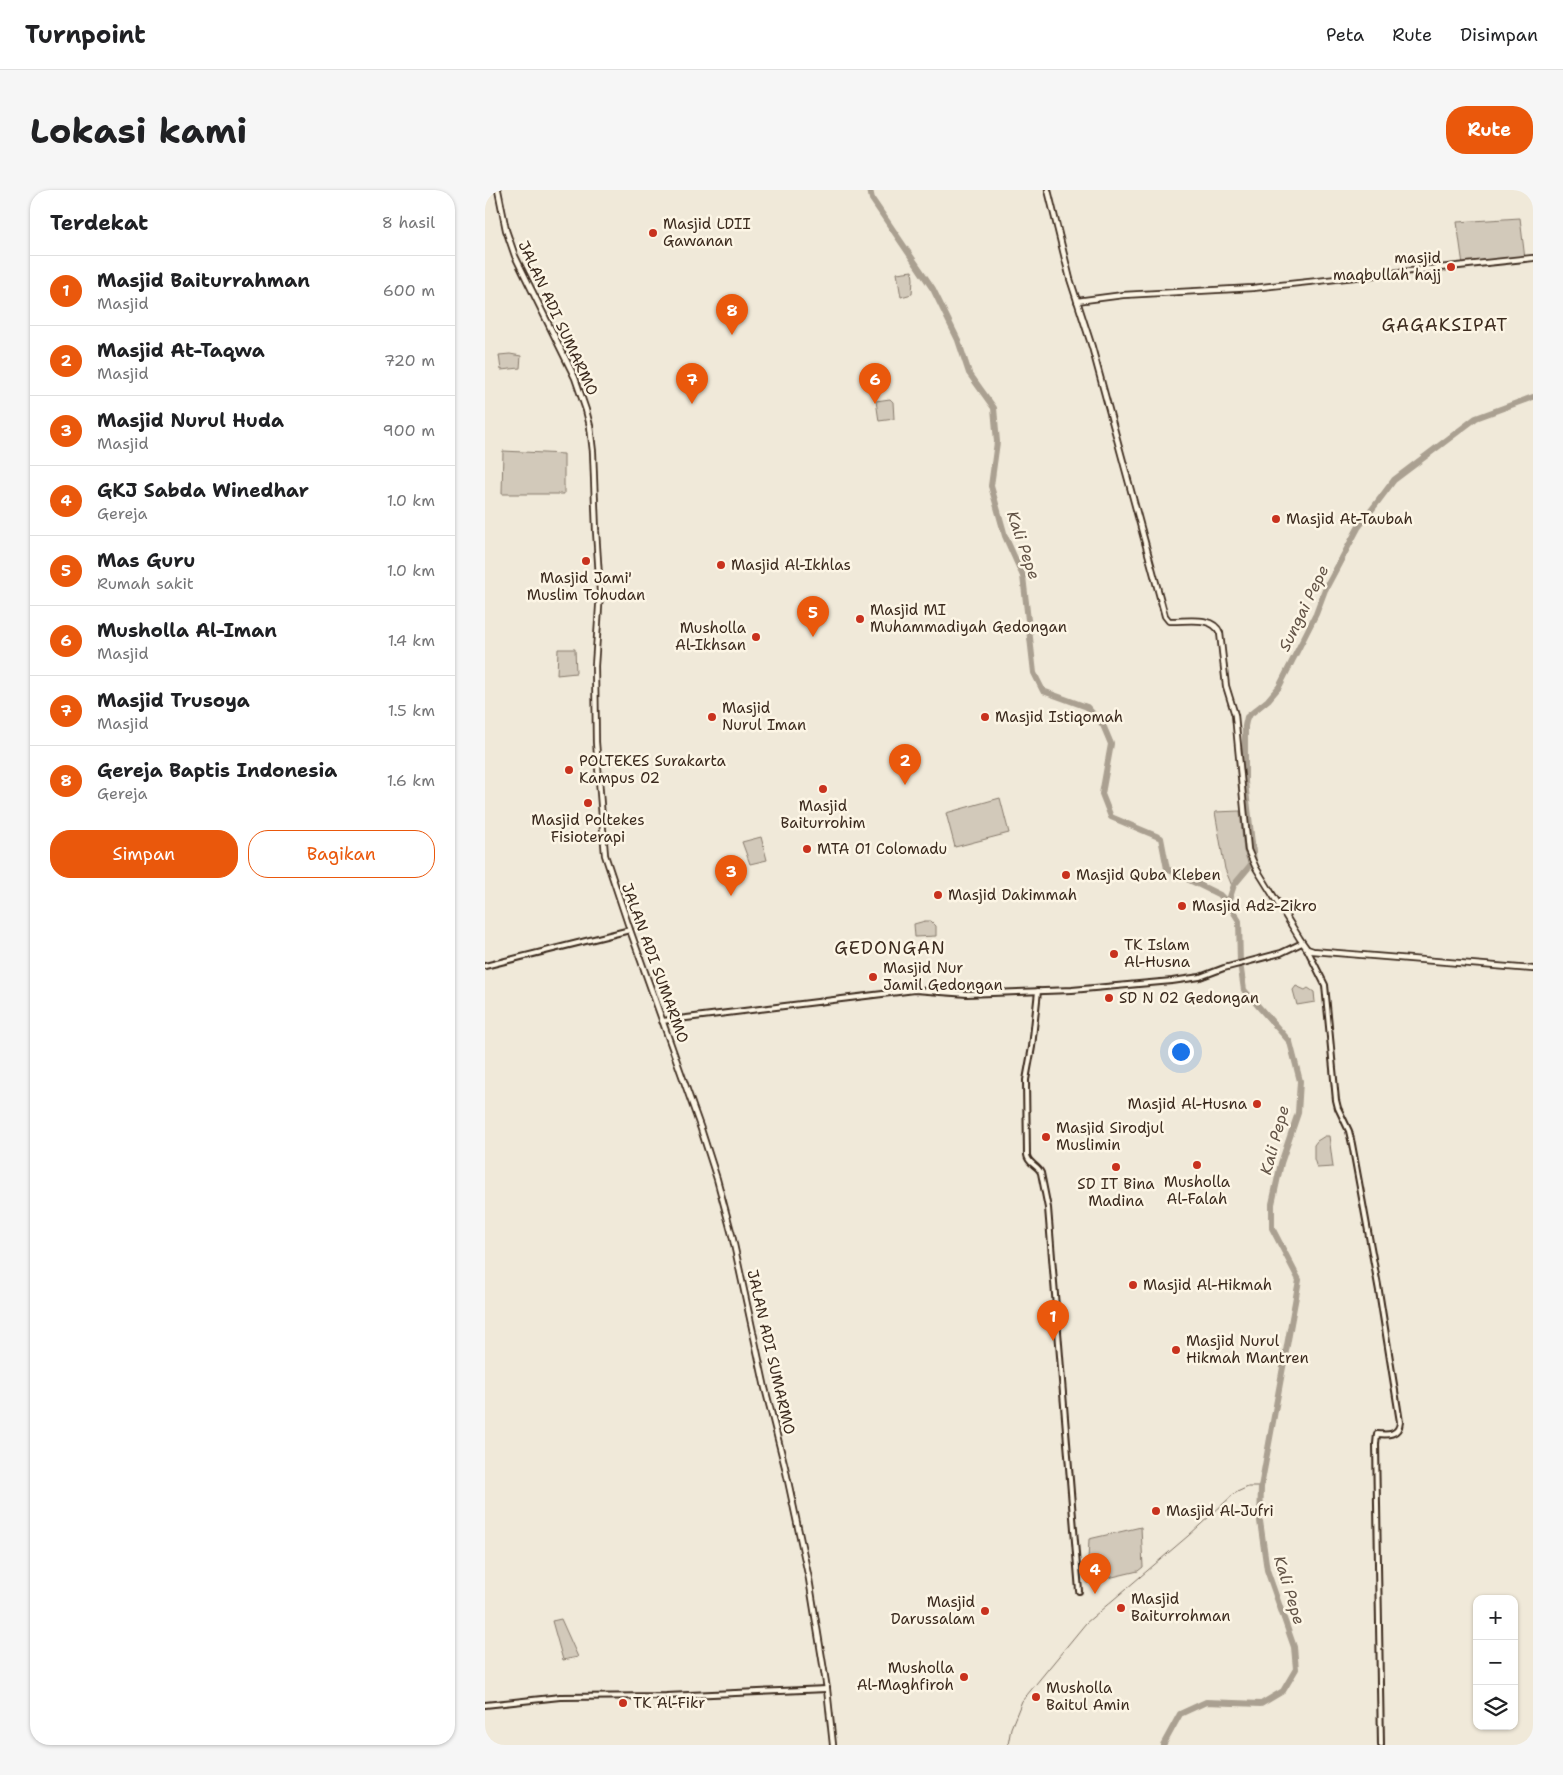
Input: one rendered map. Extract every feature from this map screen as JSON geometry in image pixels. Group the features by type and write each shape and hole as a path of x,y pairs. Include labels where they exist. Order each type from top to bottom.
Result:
{"main road":[{"name":"JALAN ADI SUMARMO","path":"498,190 511,248 575,378 590,426 601,592 595,674 598,767 605,855 629,930 701,1129 733,1239 765,1388 801,1535 815,1610 833,1745"},
{"path":"1048,190 1165,616 1168,620 1172,621 1212,623 1218,628 1226,686 1235,715 1247,841 1252,862 1302,943 1307,949 1313,951 1533,968"},
{"path":"1077,301 1123,296 1253,288 1533,258"}],"street":[{"path":"485,966 629,930"},
{"path":"662,1021 915,990 967,994 1072,990 1179,980 1195,978 1281,953 1302,943"},
{"path":"1307,949 1325,985 1337,1106 1349,1131 1352,1144 1385,1325 1400,1422 1397,1432 1377,1434 1376,1444 1381,1745"},
{"path":"1038,991 1032,1048 1026,1080 1027,1159 1039,1168 1048,1208 1079,1591"},
{"path":"485,1706 567,1696 658,1696 827,1689"}],"shaded area":[{"path":"1520,218 1525,259 1463,265 1457,222"},
{"path":"912,271 912,294 901,297 897,273"},
{"path":"499,355 521,356 520,368 501,370"},
{"path":"890,399 893,402 894,419 879,421 876,401"},
{"path":"503,451 564,454 564,494 502,494"},
{"path":"558,649 575,649 576,673 557,675"},
{"path":"1000,798 1009,833 955,847 946,813"},
{"path":"1240,811 1244,851 1249,865 1232,886 1225,869 1215,812"},
{"path":"761,837 767,860 750,864 742,842"},
{"path":"931,921 936,926 936,936 915,937 914,924"},
{"path":"1296,986 1305,990 1308,988 1314,992 1315,1002 1297,1005 1293,990"},
{"path":"1325,1136 1329,1136 1333,1167 1317,1168 1314,1159 1314,1145"},
{"path":"1141,1527 1143,1567 1138,1571 1087,1583 1089,1539"},
{"path":"561,1619 578,1657 563,1660 552,1621"}],"waterway":[{"name":"Kali Pepe","path":"870,190 872,199 933,289 958,340 969,373 994,408 997,442 991,486 1005,536 1023,576 1034,673 1043,691 1087,707 1103,725 1111,744 1102,794 1111,817 1161,838 1167,869 1220,895 1228,903 1239,921 1240,963 1244,990 1290,1042 1300,1081 1298,1113 1281,1163 1272,1204 1272,1228 1299,1280 1261,1487 1260,1521 1267,1570 1294,1647 1296,1669 1283,1691 1261,1704 1206,1702 1180,1714 1163,1745"},
{"name":"Sungai Pepe","path":"1228,903 1234,885 1254,861 1245,782 1245,726 1247,717 1268,700 1279,687 1316,614 1325,590 1358,528 1394,480 1476,418 1533,397"},
{"path":"1008,1745 1011,1728 1022,1701 1086,1623 1188,1536 1235,1493 1248,1487 1261,1487"}],"place":[{"name":"Masjid LDII Gawanan","path":"653,233"},
{"name":"masjid maqbullah hajj","path":"1451,267"},
{"name":"Gereja Baptis Indonesia","path":"732,335"},
{"name":"Masjid Trusoya","path":"692,404"},
{"name":"Musholla Al-Iman","path":"875,404"},
{"name":"Masjid At-Taubah","path":"1276,519"},
{"name":"Masjid Jami' Muslim Tohudan","path":"586,561"},
{"name":"Masjid Al-Ikhlas","path":"721,565"},
{"name":"Masjid MI Muhammadiyah Gedongan","path":"860,619"},
{"name":"Musholla Al-Ikhsan","path":"756,637"},
{"name":"Mas Guru","path":"813,637"},
{"name":"Masjid Nurul Iman","path":"712,717"},
{"name":"Masjid Istiqomah","path":"985,717"},
{"name":"POLTEKES Surakarta Kampus 02","path":"569,770"},
{"name":"Masjid At-Taqwa","path":"905,785"},
{"name":"Masjid Baiturrohim","path":"823,789"},
{"name":"Masjid Poltekes Fisioterapi","path":"588,803"},
{"name":"MTA 01 Colomadu","path":"807,849"},
{"name":"Masjid Quba Kleben","path":"1066,875"},
{"name":"Masjid Dakimmah","path":"938,895"},
{"name":"Masjid Nurul Huda","path":"731,896"},
{"name":"Masjid Adz-Zikro","path":"1182,906"},
{"name":"TK Islam Al-Husna","path":"1114,954"},
{"name":"Masjid Nur Jamil Gedongan","path":"873,977"},
{"name":"SD N 02 Gedongan","path":"1109,998"},
{"name":"Masjid Al-Husna","path":"1257,1104"},
{"name":"Masjid Sirodjul Muslimin","path":"1046,1137"},
{"name":"Musholla Al-Falah","path":"1197,1165"},
{"name":"SD IT Bina Madina","path":"1116,1167"},
{"name":"Masjid Al-Hikmah","path":"1133,1285"},
{"name":"Masjid Baiturrahman","path":"1053,1341"},
{"name":"Masjid Nurul Hikmah Mantren","path":"1176,1350"},
{"name":"Masjid Al-Jufri","path":"1156,1511"},
{"name":"GKJ Sabda Winedhar","path":"1095,1594"},
{"name":"Masjid Baiturrohman","path":"1121,1608"},
{"name":"Masjid Darussalam","path":"985,1611"},
{"name":"Musholla Al-Maghfiroh","path":"964,1677"},
{"name":"Musholla Baitul Amin","path":"1036,1697"},
{"name":"TK Al-Fikr","path":"623,1703"}],"district":[{"name":"GAGAKSIPAT","path":"1445,325"},
{"name":"GEDONGAN","path":"890,948"}]}
